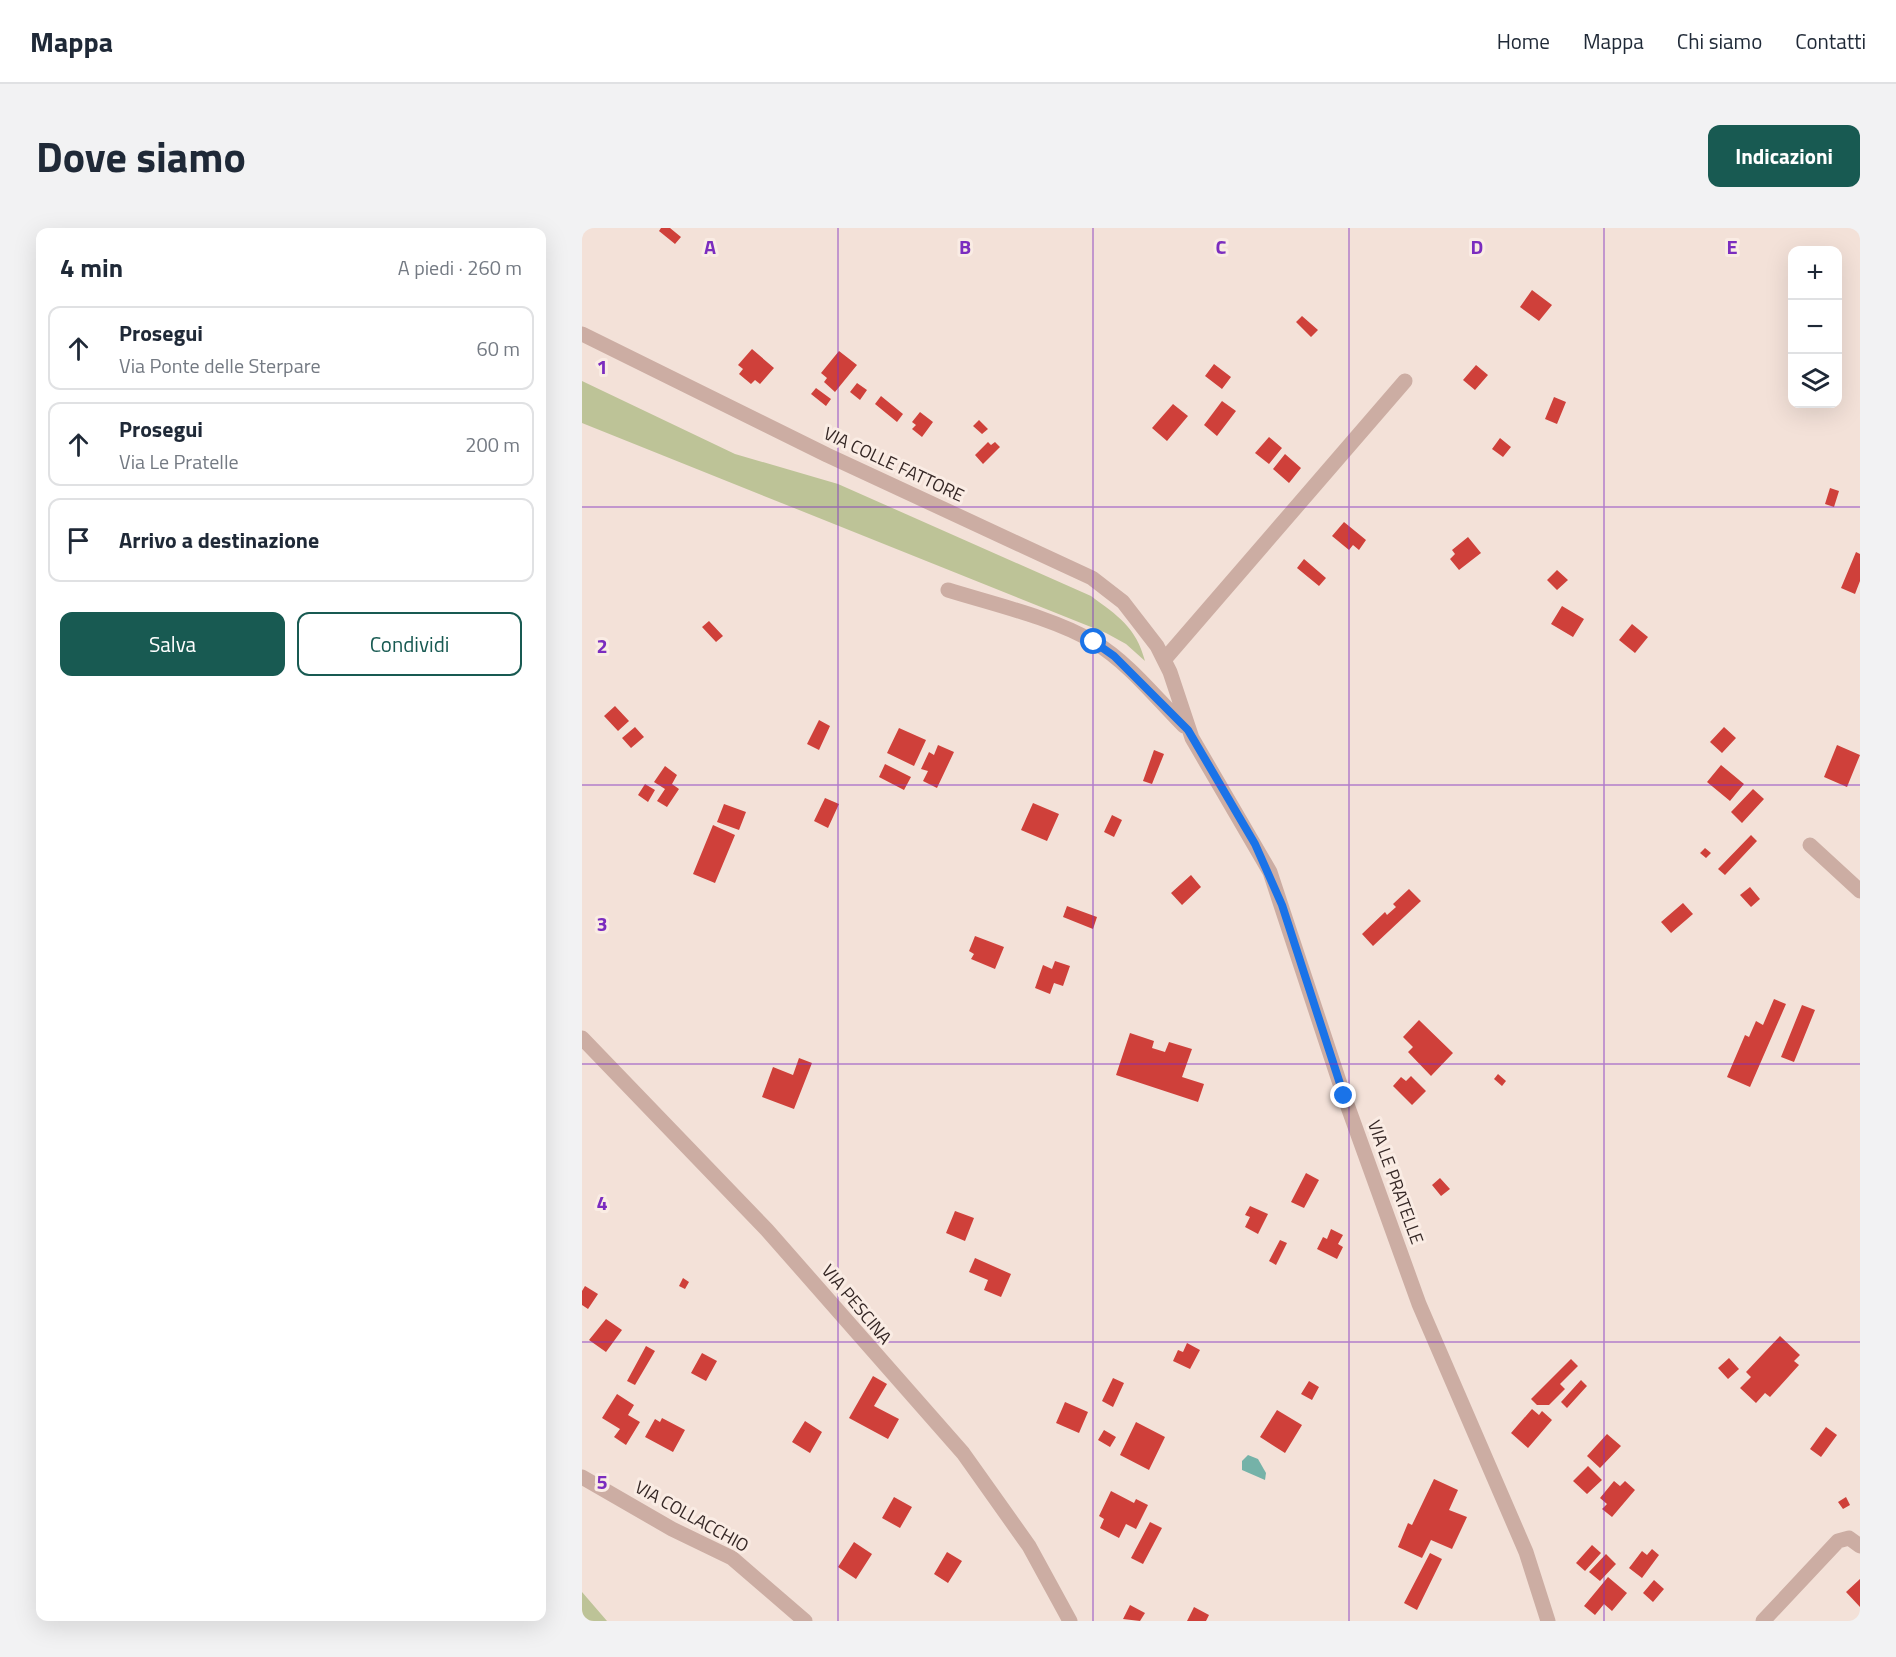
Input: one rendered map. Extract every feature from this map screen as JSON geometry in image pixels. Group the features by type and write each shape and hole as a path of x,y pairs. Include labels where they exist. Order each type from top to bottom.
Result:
{"street":[{"name":"VIA COLLE FATTORE","path":"582,334 827,455 1097,581 1113,592 1135,615 1164,660"},
{"path":"1164,660 1405,381"},
{"path":"948,590 1062,628 1094,642 1114,656 1188,730"},
{"name":"VIA LE PRATELLE","path":"1164,660 1188,730 1270,872 1344,1096 1419,1304 1526,1552 1548,1621"},
{"path":"1810,845 1860,891"},
{"name":"VIA PESCINA","path":"582,1038 775,1237 955,1443 1017,1527 1070,1621"},
{"name":"VIA COLLACCHIO","path":"582,1477 672,1529 732,1558 805,1621"},
{"path":"1763,1621 1838,1541 1849,1538 1860,1546"}],"green space":[{"path":"582,381 735,454 838,484 1091,596 1125,623 1137,639 1145,661 1126,644 1106,633 582,423"},
{"path":"582,1592 607,1621 582,1621"}],"water":[{"path":"1248,1455 1258,1459 1266,1473 1265,1480 1242,1470 1242,1461"}],"building":[{"path":"661,228 670,228 681,237 675,244 659,231"},
{"path":"1532,290 1552,305 1539,321 1520,307"},
{"path":"1302,316 1318,330 1311,337 1296,322"},
{"path":"752,349 774,368 760,384 755,380 751,384 739,374 743,369 738,365"},
{"path":"839,351 857,365 835,392 824,382 827,378 821,373"},
{"path":"1214,364 1231,377 1222,389 1205,376"},
{"path":"1476,365 1488,375 1475,390 1463,380"},
{"path":"857,383 867,390 860,400 850,392"},
{"path":"816,388 831,399 826,406 811,394"},
{"path":"881,396 903,414 897,422 875,404"},
{"path":"1554,397 1566,402 1557,424 1545,419"},
{"path":"1222,401 1236,411 1217,436 1204,425"},
{"path":"1173,404 1188,416 1167,441 1152,428"},
{"path":"920,412 933,422 922,437 912,429 916,425 912,422"},
{"path":"979,420 988,429 982,434 973,426"},
{"path":"1269,437 1282,448 1269,464 1255,453"},
{"path":"1500,438 1511,447 1503,457 1492,449"},
{"path":"988,442 991,445 995,442 1000,447 983,464 975,455"},
{"path":"1285,454 1301,468 1289,483 1273,469"},
{"path":"1830,488 1839,491 1834,507 1825,504"},
{"path":"1344,522 1366,540 1359,550 1353,545 1349,550 1332,536"},
{"path":"1468,537 1481,553 1459,570 1450,559 1455,554 1452,550"},
{"path":"1856,552 1860,554 1860,581 1855,594 1841,588"},
{"path":"1304,559 1326,578 1319,586 1297,568"},
{"path":"1557,570 1568,580 1557,590 1547,580"},
{"path":"1562,606 1584,619 1573,637 1551,624"},
{"path":"709,621 723,636 716,642 702,627"},
{"path":"1632,624 1648,637 1635,653 1619,640"},
{"path":"615,706 629,721 618,731 604,716"},
{"path":"819,720 830,726 819,750 807,744"},
{"path":"635,727 644,737 631,748 622,738"},
{"path":"1724,727 1736,738 1722,753 1710,742"},
{"path":"899,728 926,740 914,766 887,753"},
{"path":"938,745 954,752 937,788 923,781 928,771 921,769 929,752 934,755"},
{"path":"1837,745 1860,755 1847,787 1824,777"},
{"path":"1154,750 1164,754 1152,784 1143,781"},
{"path":"885,764 911,777 904,790 879,777"},
{"path":"1721,765 1744,784 1730,801 1707,782"},
{"path":"665,766 677,775 672,784 679,789 667,807 657,801 665,789 654,782"},
{"path":"645,784 655,790 648,802 638,795"},
{"path":"1753,789 1764,799 1742,823 1731,812"},
{"path":"825,798 839,804 828,828 814,821"},
{"path":"1033,803 1059,814 1047,841 1021,830"},
{"path":"724,804 746,812 739,830 717,822"},
{"path":"1112,815 1122,820 1114,837 1104,832"},
{"path":"713,825 735,835 715,883 693,874"},
{"path":"1751,835 1757,841 1725,875 1718,869"},
{"path":"1705,848 1711,853 1706,858 1700,853"},
{"path":"1191,875 1201,887 1182,905 1171,893"},
{"path":"1750,887 1760,899 1751,907 1740,895"},
{"path":"1409,889 1421,901 1373,946 1362,934 1385,912 1387,915 1396,907 1393,904"},
{"path":"1683,903 1693,914 1671,933 1661,922"},
{"path":"1067,906 1097,917 1093,929 1063,917"},
{"path":"975,936 1004,947 995,969 971,959 974,954 969,951"},
{"path":"1055,961 1070,966 1063,986 1054,983 1050,994 1035,988 1043,965 1052,969"},
{"path":"1774,999 1786,1004 1750,1087 1727,1077 1745,1035 1749,1037 1756,1021 1763,1025"},
{"path":"1802,1005 1815,1010 1794,1062 1781,1057"},
{"path":"1419,1020 1453,1053 1431,1076 1408,1052 1413,1047 1403,1037"},
{"path":"1130,1033 1154,1041 1152,1048 1165,1052 1169,1042 1192,1049 1182,1077 1204,1084 1198,1102 1116,1075"},
{"path":"799,1058 812,1063 794,1109 762,1097 773,1067 793,1075"},
{"path":"1498,1074 1506,1081 1502,1086 1494,1079"},
{"path":"1411,1076 1426,1091 1412,1105 1393,1086 1401,1077 1406,1081"},
{"path":"1306,1173 1319,1180 1304,1208 1291,1202"},
{"path":"1440,1178 1450,1189 1441,1196 1432,1185"},
{"path":"1250,1206 1268,1214 1258,1234 1245,1227 1250,1217 1245,1215"},
{"path":"955,1211 974,1218 965,1241 946,1233"},
{"path":"1331,1229 1343,1235 1338,1244 1343,1247 1337,1259 1317,1249 1323,1237 1327,1239"},
{"path":"1280,1240 1287,1243 1276,1265 1269,1261"},
{"path":"975,1258 1011,1274 1001,1297 984,1290 988,1280 969,1272"},
{"path":"683,1278 689,1282 685,1289 679,1286"},
{"path":"585,1286 598,1294 588,1309 582,1305 582,1291"},
{"path":"606,1319 622,1330 606,1352 589,1340"},
{"path":"1780,1336 1800,1355 1794,1361 1799,1365 1770,1397 1765,1393 1756,1403 1740,1388 1751,1377 1746,1372"},
{"path":"1187,1343 1200,1350 1190,1369 1173,1361 1178,1350 1183,1352"},
{"path":"646,1346 655,1351 635,1385 627,1381"},
{"path":"702,1353 717,1361 706,1381 691,1373"},
{"path":"1729,1358 1739,1369 1728,1379 1718,1368"},
{"path":"1571,1359 1578,1366 1560,1384 1565,1389 1549,1405 1537,1405 1531,1399"},
{"path":"873,1376 887,1384 874,1406 899,1419 888,1439 849,1418"},
{"path":"1113,1378 1124,1383 1113,1407 1102,1401"},
{"path":"1581,1380 1587,1386 1567,1408 1561,1402"},
{"path":"1309,1381 1319,1387 1312,1400 1301,1394"},
{"path":"617,1394 634,1405 628,1415 640,1422 626,1445 614,1437 620,1429 602,1418"},
{"path":"1065,1402 1088,1412 1079,1433 1056,1423"},
{"path":"1532,1409 1539,1415 1542,1411 1552,1420 1528,1448 1511,1433"},
{"path":"1277,1410 1302,1425 1285,1453 1260,1437"},
{"path":"662,1418 685,1430 673,1452 645,1437 655,1419 660,1422"},
{"path":"805,1421 822,1432 810,1453 792,1442"},
{"path":"1136,1422 1165,1437 1149,1470 1120,1455"},
{"path":"1826,1427 1837,1435 1821,1457 1810,1449"},
{"path":"1104,1430 1116,1437 1110,1447 1098,1440"},
{"path":"1607,1434 1621,1446 1600,1468 1587,1456"},
{"path":"1588,1466 1602,1480 1587,1494 1573,1481"},
{"path":"1434,1479 1458,1490 1449,1510 1467,1517 1452,1549 1431,1540 1422,1558 1398,1547 1408,1523 1412,1525"},
{"path":"1614,1481 1620,1486 1625,1481 1635,1490 1612,1517 1602,1509 1607,1504 1600,1498"},
{"path":"1111,1491 1134,1503 1136,1499 1148,1505 1136,1529 1126,1524 1119,1538 1100,1528 1104,1519 1099,1516"},
{"path":"894,1497 912,1507 900,1528 882,1518"},
{"path":"1846,1497 1850,1505 1843,1509 1838,1502"},
{"path":"1150,1522 1162,1528 1143,1564 1131,1558"},
{"path":"854,1542 872,1554 856,1579 838,1567"},
{"path":"1592,1545 1601,1553 1585,1571 1576,1563"},
{"path":"1652,1549 1659,1555 1642,1578 1629,1568 1642,1551 1647,1555"},
{"path":"947,1552 962,1561 948,1583 934,1574"},
{"path":"1430,1553 1442,1559 1417,1610 1404,1603"},
{"path":"1606,1554 1616,1564 1600,1581 1589,1572"},
{"path":"1608,1577 1627,1593 1612,1611 1604,1604 1595,1615 1584,1606"},
{"path":"1860,1579 1860,1607 1846,1592"},
{"path":"1654,1580 1664,1589 1653,1602 1643,1593"},
{"path":"1130,1605 1145,1613 1140,1621 1123,1619"},
{"path":"1194,1607 1209,1615 1206,1621 1187,1621"}],"route":[{"path":"1094,642 1114,656 1188,730 1255,844 1270,872 1282,905 1344,1096"}]}
